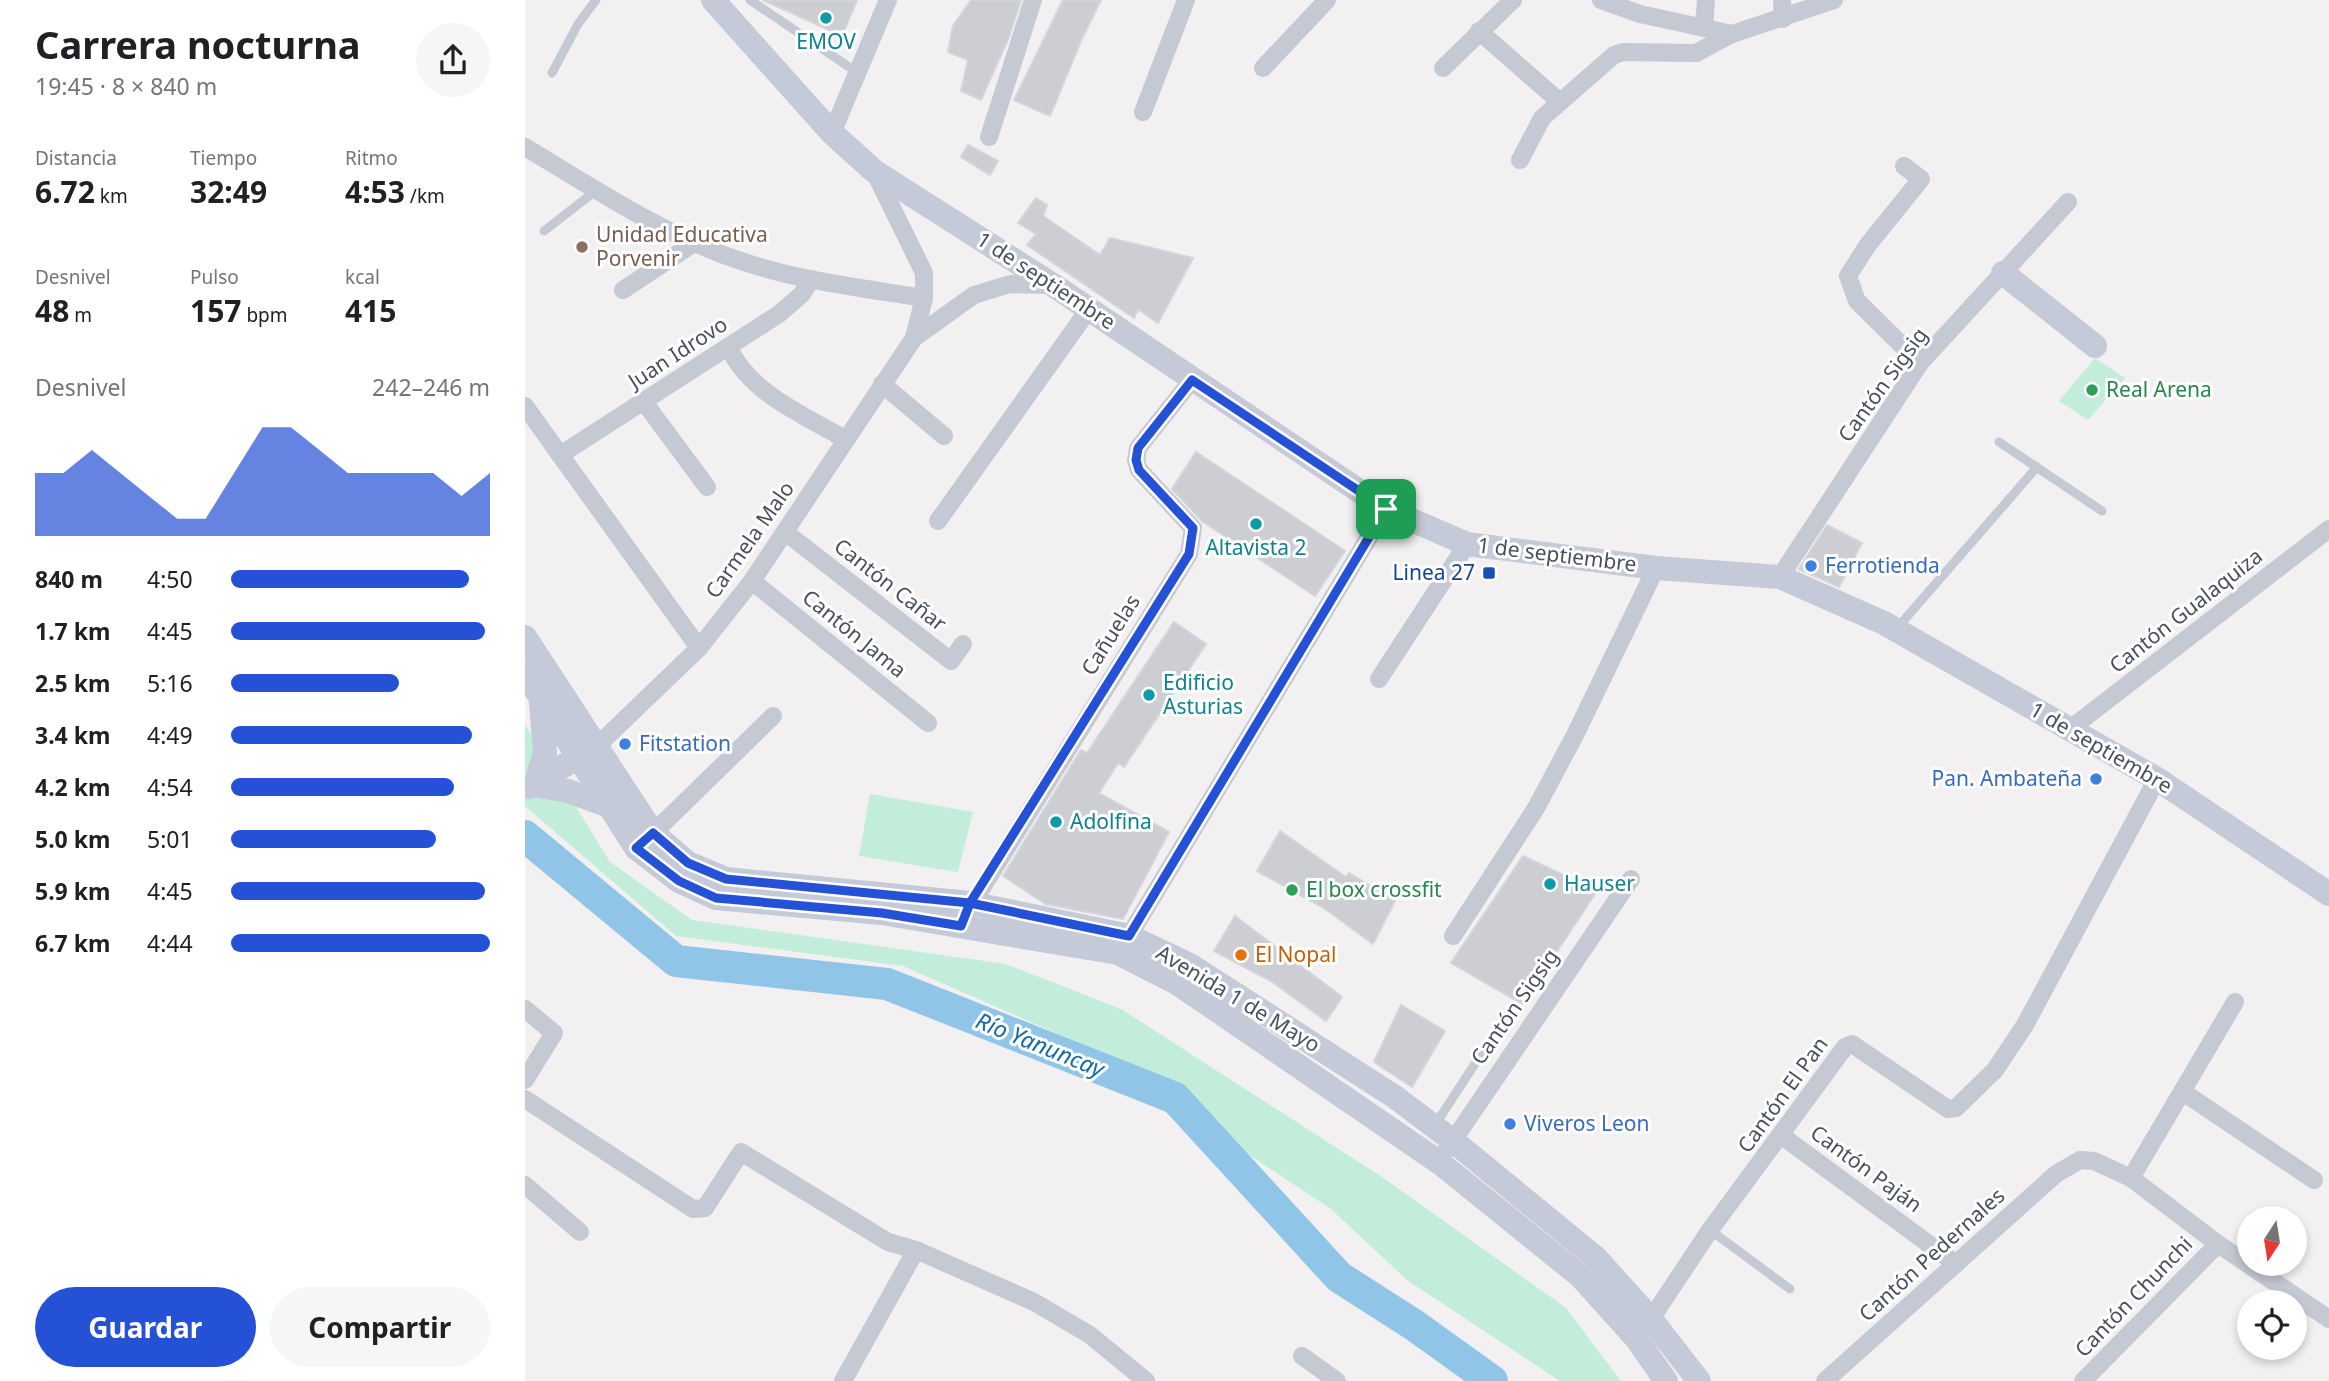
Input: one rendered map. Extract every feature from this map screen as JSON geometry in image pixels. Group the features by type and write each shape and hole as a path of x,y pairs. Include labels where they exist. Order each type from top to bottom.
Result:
{"main road":[{"name":"1 de septiembre","path":"713,0 832,133 874,171 1053,285 1386,509 1467,544 1656,568 1780,577 1896,630 2070,729 2157,779 2328,891"},
{"path":"2003,273 2095,346"},
{"name":"Avenida 1 de Mayo","path":"525,637 588,751 645,841"},
{"name":"Avenida 1 de Mayo","path":"525,673 540,696 588,751 612,807 679,881 716,898 882,913 966,914 1129,936 1191,965 1395,1097 1596,1258 1651,1319 1699,1381"},
{"path":"530,787 545,753 540,696"},
{"path":"530,787 588,751"},
{"path":"530,787 568,791 612,807"},
{"name":"Avenida 1 de Mayo","path":"966,914 1118,953 1177,983 1440,1163 1580,1276 1636,1338 1666,1381"}],"street":[{"path":"832,133 888,0"},
{"path":"989,137 1033,0"},
{"path":"1143,112 1186,0"},
{"path":"1263,68 1327,0"},
{"path":"1443,68 1513,0"},
{"path":"1601,0 1640,14 1732,34"},
{"path":"1705,28 1706,0"},
{"path":"1782,0 1783,19"},
{"path":"1520,160 1542,118 1614,55 1623,52 1696,53 1732,34 1834,0"},
{"path":"1479,31 1560,102"},
{"path":"526,149 694,243 741,261 811,279 924,298"},
{"path":"1904,166 1921,179 1867,246 1848,276 1857,301 1920,363"},
{"name":"Carmela Malo","path":"874,171 924,273 924,298 914,338"},
{"name":"Cantón Sigsig","path":"1780,577 1920,363 2068,202"},
{"path":"623,290 694,243"},
{"name":"Juan Idrovo","path":"560,455 779,314 802,294 811,279"},
{"name":"Carmela Malo","path":"588,751 699,648 752,581 914,338 974,295 1010,284 1053,285"},
{"path":"937,522 1089,309"},
{"path":"729,348 737,365 773,398 845,439"},
{"name":"Cañuelas","path":"966,914 1189,554 1193,528 1139,470 1136,460 1138,448 1192,380"},
{"path":"882,384 944,436"},
{"path":"644,402 707,487"},
{"path":"525,406 699,648"},
{"path":"1129,936 1386,509"},
{"name":"Cantón Gualaquiza","path":"2070,729 2329,529"},
{"name":"Cantón Cañar","path":"785,532 951,661 963,643"},
{"path":"1379,679 1467,544"},
{"path":"1453,936 1536,808 1656,568"},
{"name":"Cantón Jama","path":"752,581 927,723"},
{"path":"645,841 772,716"},
{"name":"Cantón El Pan","path":"1651,1319 1710,1230 1782,1136 1845,1047 1852,1044 1948,1109 1956,1108 1995,1070 2025,1025 2157,779"},
{"name":"Cantón Sigsig","path":"1440,1163 1443,1133 1631,880"},
{"path":"2235,1002 2131,1178 2218,1244 2329,1319"},
{"path":"525,1009 554,1033 525,1080"},
{"path":"2183,1092 2314,1180"},
{"path":"525,1100 693,1209 705,1208 741,1152 888,1242 916,1250 1034,1302 1090,1335 1146,1381"},
{"name":"Cantón Paján","path":"1782,1136 1956,1264"},
{"name":"Cantón Pedernales","path":"1825,1381 2056,1174 2080,1160 2094,1161 2131,1178"},
{"path":"525,1185 580,1232"},
{"name":"Cantón Chunchi","path":"2083,1381 2218,1244"},
{"path":"843,1381 916,1250"},
{"path":"1302,1356 1337,1381"}],"lane":[{"path":"552,73 577,24 596,0"},
{"path":"750,0 859,74"},
{"path":"544,231 598,189"},
{"path":"1999,442 2102,512"},
{"path":"1896,630 2037,467"},
{"path":"1443,1133 1512,1007"},
{"path":"1710,1230 1790,1289"}],"green space":[{"name":"Real Arena","path":"2095,358 2125,378 2088,420 2059,401"},
{"path":"525,724 610,862 692,920 1006,964 1121,1009 1382,1177 1566,1308 1621,1381 1560,1381 1407,1280 1331,1209 1083,1045 903,966 676,936 525,806"},
{"path":"870,794 973,812 958,872 859,856"}],"building":[{"name":"EMOV","path":"763,0 857,0 842,36"},
{"path":"971,0 1021,0 1009,37 981,100 961,91 968,60 948,52 953,26"},
{"path":"1063,0 1101,0 1050,116 1014,100"},
{"path":"968,145 998,161 990,175 961,157"},
{"path":"1036,198 1047,205 1043,216 1100,255 1110,238 1193,258 1158,323 1138,309 1134,318 1027,245 1036,234 1018,223"},
{"name":"Altavista 2","path":"1196,452 1345,551 1315,596 1202,521 1172,489"},
{"path":"1827,525 1862,543 1839,587 1799,569"},
{"path":"1174,622 1206,644 1124,767 1118,763 1099,793 1169,832 1123,919 1046,904 1003,876 1081,750 1087,753"},
{"path":"1280,831 1346,877 1349,873 1395,901 1373,944 1324,908 1257,871"},
{"path":"1523,856 1597,891 1522,1004 1451,963"},
{"path":"1235,916 1342,997 1326,1021 1271,981 1214,951"},
{"path":"1401,1005 1445,1031 1412,1087 1374,1062"}],"waterway":[{"name":"Río Yanuncay","path":"525,836 676,961 887,984 1175,1098 1339,1277 1414,1325 1492,1381"}],"place":[{"name":"EMOV","path":"826,18"},
{"name":"Unidad Educativa Porvenir","path":"582,247"},
{"name":"Real Arena","path":"2092,390"},
{"name":"Altavista 2","path":"1256,524"},
{"name":"Ferrotienda","path":"1811,566"},
{"name":"Linea 27","path":"1489,573"},
{"name":"Edificio Asturias","path":"1149,695"},
{"name":"Fitstation","path":"625,744"},
{"name":"Pan. Ambateña","path":"2096,779"},
{"name":"Adolfina","path":"1056,822"},
{"name":"Hauser","path":"1550,884"},
{"name":"El box crossfit","path":"1292,890"},
{"name":"El Nopal","path":"1241,955"},
{"name":"Viveros Leon","path":"1510,1124"}],"route":[{"path":"1386,509 1129,936 970,903 726,879 688,863 653,833 636,848 679,881 716,898 882,913 961,926 970,903 1189,554 1193,542 1193,528 1139,470 1136,460 1138,448 1192,380 1386,509"}]}
